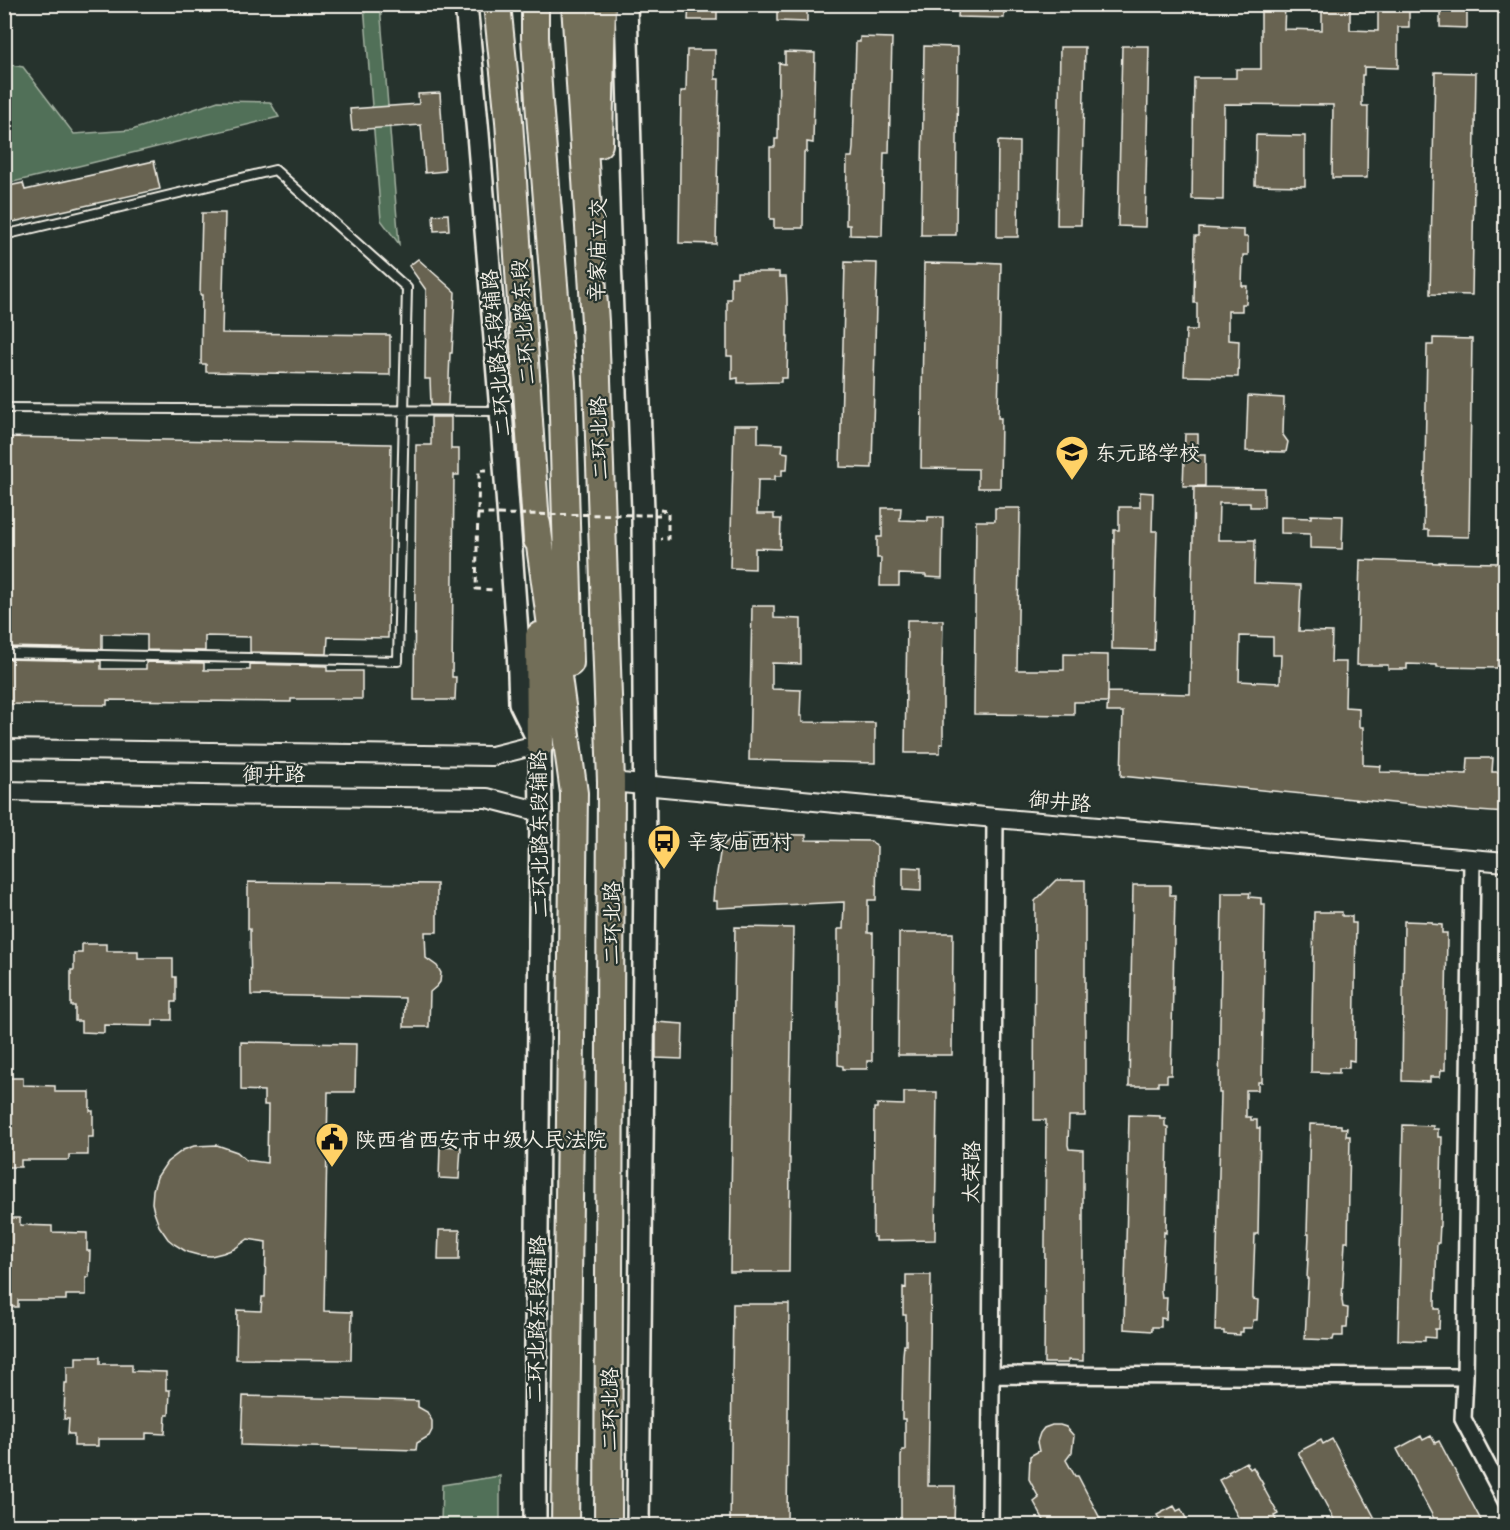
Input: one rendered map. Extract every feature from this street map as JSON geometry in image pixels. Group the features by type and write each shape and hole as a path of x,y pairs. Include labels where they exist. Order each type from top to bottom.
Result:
{"highway":[{"path":"496,4 509,121"},
{"path":"507,4 509,121"},
{"name":"二环北路","path":"535,4 539,102 562,382 574,793 565,1526"},
{"name":"辛家庙立交","path":"575,4 595,321"},
{"name":"辛家庙立交","path":"595,321 602,4"},
{"name":"二环北路东段","path":"509,121 537,524"},
{"name":"二环北路","path":"595,321 611,782 609,1526"},
{"path":"537,524 540,744"},
{"name":"二环北路","path":"537,524 574,793"}],"main road":[{"name":"二环北路东段辅路","path":"466,4 501,411 520,703 540,744 535,1526"},
{"path":"626,4 643,510 645,785 638,1526"}],"street":[{"name":"御井路","path":"4,749 492,756 540,744"},
{"name":"御井路","path":"611,782 1506,862"},
{"name":"御井路","path":"4,791 487,798 541,812"},
{"name":"太荣路","path":"990,1526 996,818"},
{"path":"1472,860 1463,1419 1506,1501"},
{"path":"991,1375 1465,1377"}],"lane":[{"path":"4,235 275,170 407,288 398,661 4,653"},
{"path":"4,408 501,411"}],"path":[{"path":"476,590 479,470"},
{"path":"660,531 660,539 668,539 668,511"},
{"path":"477,514 660,515 660,523"}],"green space":[{"path":"364,5 380,5 399,244 381,220"},
{"path":"5,64 23,67 74,134 132,130 218,101 270,102 279,117 5,184"},
{"path":"500,1476 500,1525 441,1525 442,1485"}],"building":[{"path":"689,4 717,4 717,20 688,20"},
{"path":"777,4 807,4 807,22 777,21"},
{"path":"959,4 1004,4 1004,18 958,17"},
{"path":"1261,4 1285,4 1284,29 1322,30 1322,4 1350,4 1350,30 1378,31 1378,4 1409,4 1409,27 1398,27 1398,68 1364,67 1364,75 1362,75 1362,106 1368,106 1367,178 1332,178 1333,105 1224,104 1223,200 1192,199 1194,78 1236,78 1236,69 1261,69"},
{"path":"1440,4 1467,4 1467,28 1440,27"},
{"path":"860,37 892,38 889,153 884,153 882,236 850,235 850,225 846,225 847,157 852,157 853,148 856,42 860,42"},
{"path":"924,46 958,47 956,235 921,235"},
{"path":"1122,46 1149,46 1145,227 1118,226"},
{"path":"1060,47 1085,47 1081,225 1057,225"},
{"path":"687,50 715,50 715,79 719,79 716,244 679,243 681,91 686,91"},
{"path":"785,52 815,53 813,143 807,142 807,152 804,152 803,228 774,228 774,219 770,219 770,147 775,147 775,139 778,139 779,63 785,64"},
{"path":"1435,72 1476,73 1472,295 1430,294"},
{"path":"440,93 445,171 425,173 421,125 352,130 350,109 419,104 418,94"},
{"path":"1256,135 1305,136 1305,186 1255,185"},
{"path":"998,141 1019,142 1018,237 997,237"},
{"path":"154,161 160,189 4,224 4,187 23,183 25,190"},
{"path":"202,213 225,213 222,333 390,335 390,375 206,372 206,364 201,364"},
{"path":"448,214 449,230 434,231 433,215"},
{"path":"1199,228 1244,230 1244,237 1248,237 1248,255 1243,255 1242,286 1247,286 1246,304 1242,304 1242,311 1228,311 1228,340 1239,341 1238,377 1184,376 1186,330 1197,330 1197,303 1194,303 1195,236 1199,236"},
{"path":"418,259 455,292 448,405 431,405 430,379 425,379 426,290 409,266"},
{"path":"845,262 877,263 872,468 840,467"},
{"path":"979,262 1001,263 998,418 1001,418 1000,488 978,488 978,469 921,468 924,263 979,264"},
{"path":"737,272 779,272 779,277 786,277 787,378 781,378 781,382 738,383 738,378 732,379 732,356 727,356 727,299 731,299 731,277 737,277"},
{"path":"1433,338 1472,339 1469,537 1429,536 1429,530 1424,530 1427,345 1433,345"},
{"path":"1248,396 1284,398 1283,435 1288,442 1286,452 1246,451"},
{"path":"431,417 451,417 451,449 459,449 459,475 454,475 452,677 456,677 455,700 414,700 416,445 431,445"},
{"path":"734,425 758,425 758,443 783,444 782,452 788,453 787,470 782,470 782,476 775,476 775,480 758,480 757,514 774,514 774,519 781,519 780,549 755,548 755,569 730,568"},
{"path":"1185,434 1198,434 1198,455 1205,455 1205,486 1183,486"},
{"path":"4,437 391,444 388,638 328,637 327,654 250,652 250,637 205,636 205,651 147,650 147,635 102,634 102,649 4,647"},
{"path":"1194,487 1264,488 1264,507 1250,507 1250,503 1219,503 1218,540 1255,540 1254,583 1301,585 1299,631 1332,632 1331,662 1346,662 1345,707 1359,708 1359,727 1363,727 1363,765 1381,766 1380,772 1467,774 1468,758 1493,758 1492,772 1506,772 1506,813 1121,776 1123,712 1107,712 1108,692 1190,694","holes":["1240,636 1273,637 1273,655 1281,655 1280,683 1239,681"]},
{"path":"1140,492 1153,493 1152,531 1157,531 1154,650 1112,649 1114,530 1119,530 1119,507 1140,507"},
{"path":"882,508 901,508 900,520 928,521 928,517 943,517 942,578 899,574 899,586 880,586 881,558 877,558 877,537 882,537"},
{"path":"995,508 1020,508 1017,670 1064,670 1064,654 1108,655 1108,702 1074,702 1074,715 974,714 976,521 995,521"},
{"path":"1311,515 1343,516 1342,549 1310,548 1310,534 1281,533 1281,517 1311,518"},
{"path":"1360,560 1501,563 1500,569 1505,569 1504,639 1503,660 1498,660 1498,668 1407,664 1407,669 1388,669 1388,665 1357,665"},
{"path":"752,606 774,606 774,618 801,619 801,664 772,663 772,689 801,690 800,716 802,716 802,722 875,723 875,763 749,760"},
{"path":"907,620 943,620 943,744 940,744 940,753 905,753"},
{"path":"4,659 101,661 101,669 146,669 146,662 204,663 204,670 250,670 250,664 327,666 327,671 362,671 362,699 291,699 291,702 107,700 107,705 4,704"},
{"path":"736,834 806,835 806,840 871,841 877,847 876,900 868,900 868,933 873,933 872,1061 867,1061 867,1069 843,1069 843,1066 838,1065 838,929 843,929 844,902 717,908 717,901 713,901 721,847"},
{"path":"903,867 921,868 921,891 903,890"},
{"path":"1056,880 1085,880 1085,1116 1069,1116 1068,1145 1069,1149 1083,1150 1083,1361 1044,1363 1046,1120 1034,1120 1035,901"},
{"path":"248,882 437,884 437,932 425,932 426,958 437,966 441,973 440,982 430,992 429,1027 404,1027 405,998 251,995"},
{"path":"1133,885 1170,885 1170,895 1175,895 1171,1075 1167,1075 1167,1082 1158,1082 1158,1086 1129,1086"},
{"path":"1222,893 1250,893 1249,897 1261,898 1261,904 1265,904 1262,1082 1258,1082 1258,1090 1246,1090 1246,1117 1257,1120 1257,1128 1260,1128 1258,1234 1255,1234 1253,1292 1253,1299 1258,1300 1257,1320 1253,1320 1252,1328 1243,1328 1240,1335 1215,1331 1221,1093 1219,1093"},
{"path":"1314,912 1342,912 1342,916 1352,916 1352,923 1356,923 1354,1061 1349,1060 1349,1068 1339,1068 1339,1073 1311,1072"},
{"path":"1404,921 1432,922 1432,924 1442,925 1442,933 1447,933 1445,1070 1441,1070 1440,1077 1430,1077 1430,1082 1402,1081"},
{"path":"735,927 793,928 789,1272 730,1272"},
{"path":"899,933 953,933 952,1055 898,1055"},
{"path":"82,944 106,944 106,951 138,951 138,958 173,958 176,1002 172,1002 172,1020 153,1020 153,1026 104,1025 104,1033 81,1032 81,1021 75,1021 75,1006 71,1006 71,970 74,970 74,953 82,953"},
{"path":"656,1022 683,1024 682,1059 656,1058"},
{"path":"241,1042 356,1044 355,1092 328,1092 324,1311 352,1312 351,1360 236,1359 237,1310 261,1311 262,1297 265,1297 266,1242 248,1239 234,1249 223,1253 211,1256 198,1255 187,1252 168,1239 159,1226 154,1212 153,1190 157,1177 167,1162 183,1150 194,1146 217,1145 237,1152 246,1160 267,1163 268,1105 264,1105 264,1091 241,1090"},
{"path":"4,1078 23,1078 23,1085 55,1086 55,1092 90,1092 93,1137 88,1137 88,1155 69,1155 69,1160 21,1160 21,1167 4,1167"},
{"path":"904,1092 937,1092 935,1240 876,1241 876,1237 873,1237 874,1108 877,1108 877,1104 904,1105"},
{"path":"1129,1115 1160,1116 1160,1118 1165,1118 1165,1126 1168,1127 1166,1233 1164,1232 1161,1291 1162,1298 1167,1298 1166,1319 1161,1318 1161,1327 1152,1327 1152,1331 1124,1329"},
{"path":"1310,1124 1341,1125 1341,1128 1347,1128 1346,1136 1350,1136 1348,1242 1345,1242 1342,1300 1343,1307 1348,1308 1347,1328 1343,1328 1343,1336 1334,1336 1333,1340 1305,1339"},
{"path":"1403,1125 1433,1126 1433,1129 1438,1129 1438,1137 1442,1137 1435,1302 1435,1309 1440,1309 1439,1329 1435,1329 1435,1338 1425,1337 1425,1341 1398,1340"},
{"path":"440,1146 461,1147 459,1179 439,1178"},
{"path":"4,1218 20,1218 20,1225 52,1226 52,1232 87,1233 87,1251 90,1251 86,1295 66,1295 66,1300 18,1300 18,1307 4,1307"},
{"path":"439,1230 460,1230 459,1260 438,1260"},
{"path":"906,1275 931,1275 928,1486 955,1486 954,1526 901,1526 901,1457 902,1450 905,1450 905,1419 902,1419 903,1355 904,1345 906,1345 903,1287 906,1288"},
{"path":"733,1304 789,1304 787,1526 730,1526"},
{"path":"76,1357 100,1357 100,1364 132,1364 132,1371 166,1372 166,1390 170,1390 169,1415 166,1415 165,1434 146,1433 146,1439 98,1439 98,1446 74,1446 74,1434 68,1434 69,1419 64,1419 67,1366 76,1366"},
{"path":"243,1396 418,1401 418,1407 427,1412 432,1421 432,1430 429,1436 417,1443 416,1450 241,1445"},
{"path":"1052,1425 1066,1427 1074,1436 1072,1452 1066,1460 1075,1476 1078,1476 1104,1526 1047,1526 1034,1502 1039,1498 1029,1479 1030,1456 1039,1451 1037,1442 1040,1433 1044,1428"},
{"path":"1421,1436 1423,1440 1431,1436 1435,1443 1439,1441 1484,1526 1438,1526 1397,1449"},
{"path":"1332,1439 1379,1526 1338,1526 1330,1512 1298,1452 1321,1440 1323,1444"},
{"path":"1246,1462 1250,1469 1253,1467 1263,1484 1278,1514 1274,1516 1279,1526 1243,1526 1224,1491 1219,1480"},
{"path":"1174,1506 1177,1511 1181,1509 1190,1526 1149,1526 1160,1520 1157,1515"}],"place":[{"name":"东元路学校","path":"1072,481"},
{"name":"辛家庙西村","path":"664,870"},
{"name":"陕西省西安市中级人民法院","path":"332,1168"}]}
